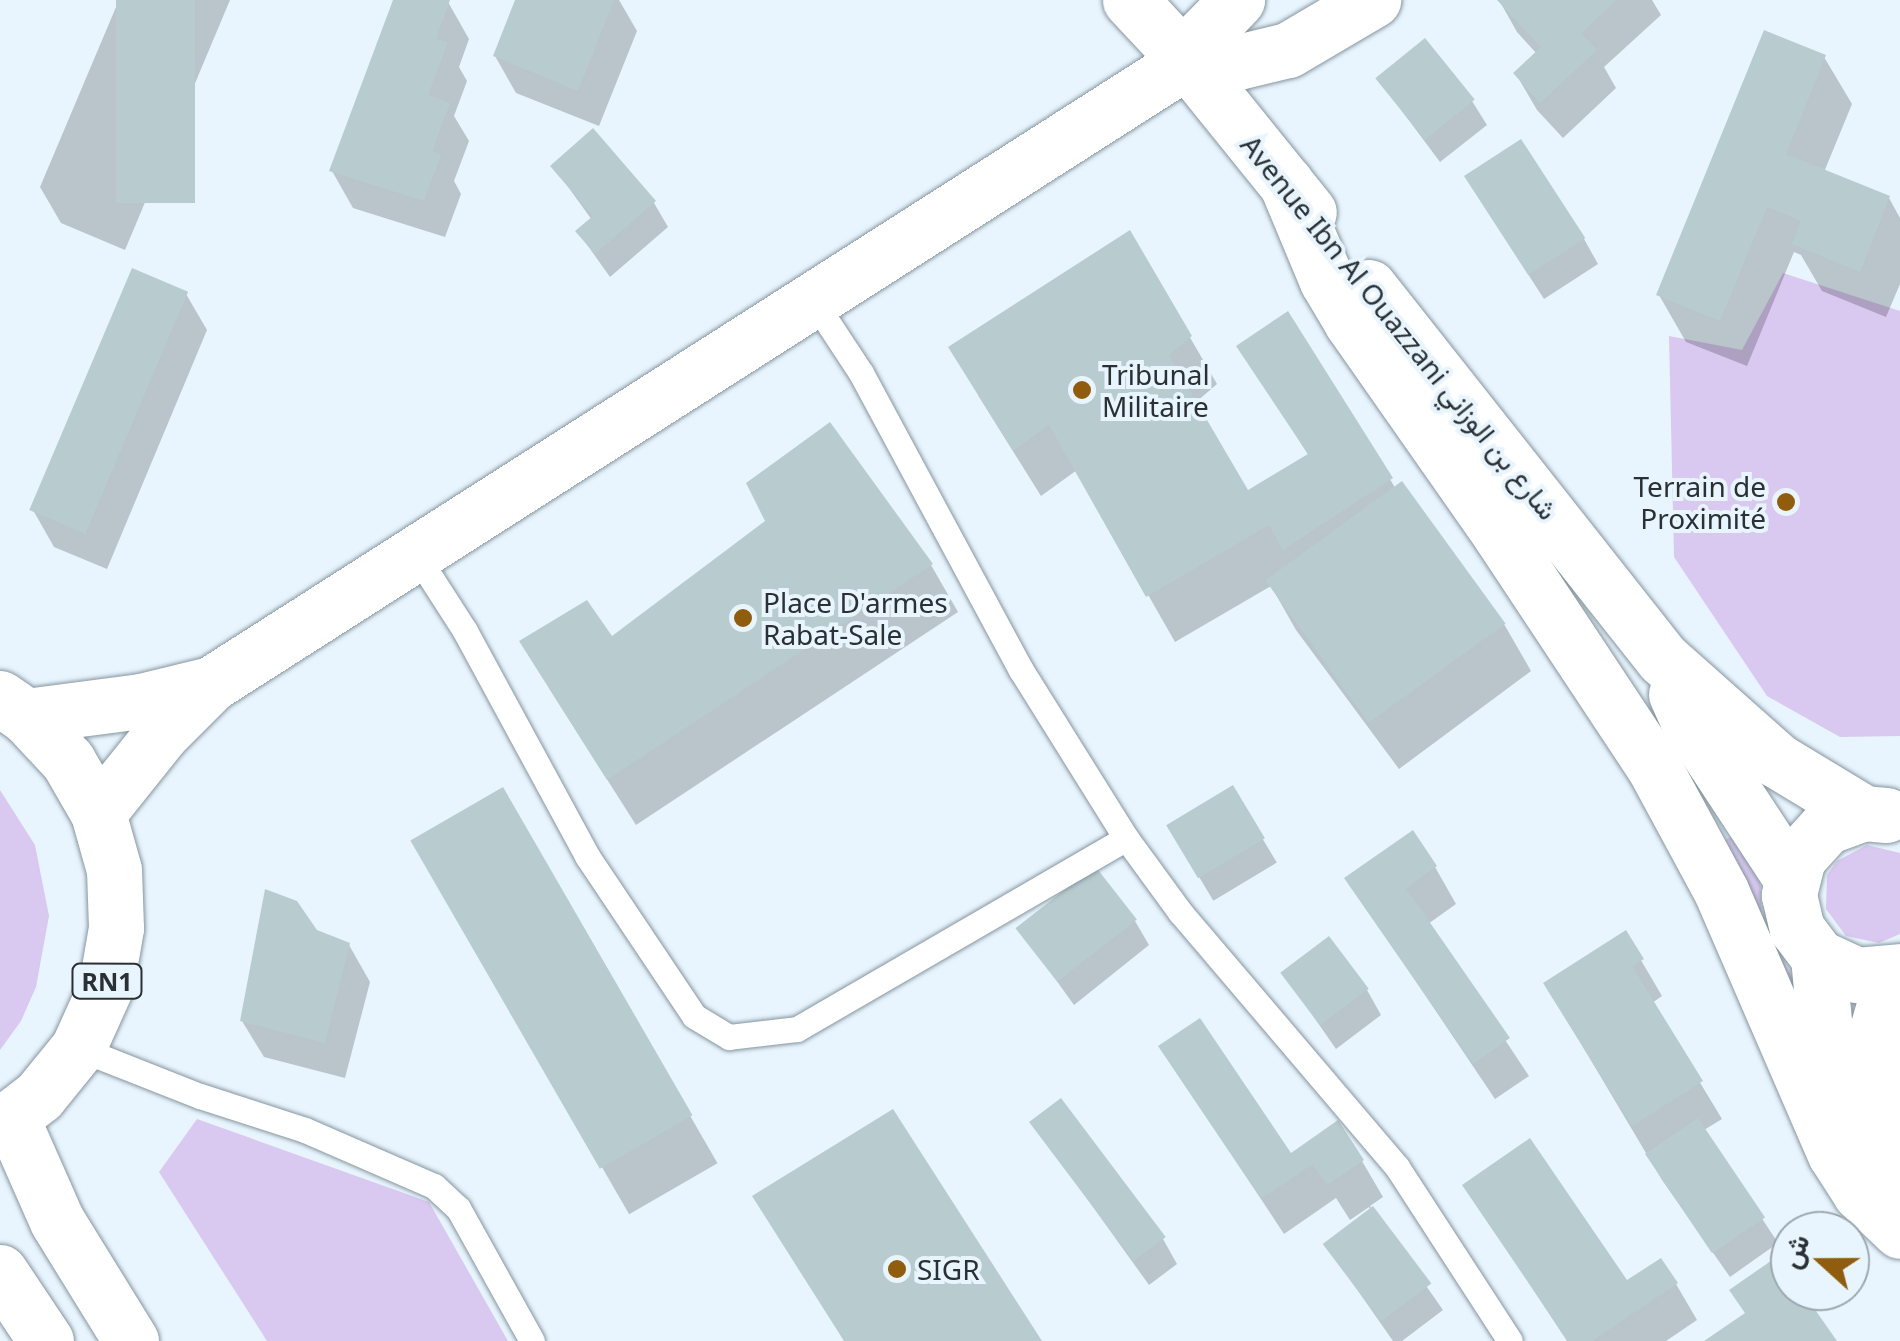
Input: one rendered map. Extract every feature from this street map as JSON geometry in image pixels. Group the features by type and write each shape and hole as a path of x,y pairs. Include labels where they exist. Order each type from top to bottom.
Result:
{"street":[{"name":"Avenue Ibn Al Ouazzani شارع بن الوزاني","path":"1130,0 1187,61 1664,658 1778,761 1882,816"},
{"path":"98,813 162,733 211,684 1187,61 1203,35 1237,0"},
{"path":"1187,61 1238,62 1288,50 1373,0"},
{"path":"1286,183 1326,280 1352,323 1499,533 1664,785 1722,891 1835,1154 1860,1194 1900,1230"},
{"name":"Avenue Ibn Al Ouazzani شارع بن الوزاني","path":"1664,658 1690,723 1790,878"},
{"path":"13,707 141,701 211,684"},
{"name":"RN1","path":"13,707 68,761 98,813 114,870 116,928 106,986 78,1048 38,1096 6,1123 57,1221 131,1341"},
{"path":"1882,816 1826,827 1810,841 1790,878 1791,912 1806,944 1818,958 1857,976 1896,972 1876,1033 1873,1094 1900,1221"},
{"path":"1818,958 1826,1041 1847,1123 1900,1230"},
{"path":"0,1272 46,1341"}],"lane":[{"path":"813,300 862,374 1030,686 1126,838 1180,912 1397,1167 1510,1341"},
{"path":"416,554 466,631 587,856 694,1016 729,1037 797,1030 1126,838"},
{"path":"78,1048 200,1096 305,1130 434,1186 458,1208 532,1341"}],"shaded area":[{"name":"Terrain de Proximité","path":"1783,273 1900,311 1900,736 1840,737 1767,696 1674,557 1669,336 1742,350"},
{"path":"0,790 35,845 49,916 36,987 21,1021 0,1050"},
{"path":"1741,829 1760,875 1762,925 1794,980 1800,1009 1719,845"},
{"path":"1867,845 1900,853 1900,934 1879,943 1846,936 1826,909 1827,875 1837,861"},
{"path":"197,1119 429,1202 508,1341 267,1341 159,1172"}],"building":[{"path":"116,0 195,0 195,203 116,203"},
{"path":"393,0 450,0 436,39 448,42 428,95 450,103 432,151 441,155 424,201 329,171"},
{"path":"515,0 614,0 578,91 493,56"},
{"path":"1497,0 1617,0 1581,33 1597,50 1540,103 1513,73 1541,47"},
{"path":"1764,30 1826,55 1786,154 1890,196 1860,272 1792,244 1801,221 1767,207 1720,321 1656,295"},
{"path":"1425,38 1475,99 1425,140 1375,78"},
{"path":"593,128 656,201 595,254 575,231 593,216 550,166"},
{"path":"1521,139 1585,238 1528,275 1464,176"},
{"name":"Tribunal Militaire","path":"1130,230 1192,336 1169,355 1248,490 1308,454 1236,346 1288,311 1393,478 1283,550 1269,525 1146,597 1049,425 1013,451 948,347"},
{"path":"132,268 188,292 85,534 29,510"},
{"name":"Place D'armes Rabat-Sale","path":"830,422 933,564 607,780 519,641 587,600 612,636 765,521 746,483"},
{"path":"1402,481 1505,623 1369,723 1265,580"},
{"path":"1233,785 1265,838 1198,878 1166,825"},
{"path":"503,787 693,1115 600,1169 410,840"},
{"path":"1413,830 1437,866 1406,888 1510,1038 1473,1064 1344,878"},
{"path":"1095,866 1137,920 1057,982 1015,928"},
{"path":"265,889 297,901 317,930 350,943 325,1043 240,1021"},
{"path":"1626,930 1644,959 1632,966 1703,1081 1632,1126 1543,983"},
{"path":"1329,936 1369,989 1320,1025 1280,973"},
{"path":"1200,1018 1291,1153 1338,1120 1364,1160 1327,1185 1313,1164 1261,1199 1158,1046"},
{"path":"1061,1098 1166,1237 1134,1261 1029,1122"},
{"name":"SIGR","path":"893,1109 1042,1341 844,1341 752,1196"},
{"path":"1698,1118 1765,1217 1712,1253 1645,1154"},
{"path":"1530,1138 1627,1280 1661,1258 1678,1283 1592,1341 1568,1341 1462,1185"},
{"path":"1373,1206 1431,1283 1381,1321 1323,1244"},
{"path":"1770,1262 1770,1311 1816,1311 1837,1341 1704,1341 1745,1313 1729,1290"}],"place":[{"name":"Tribunal Militaire","path":"1082,390"},
{"name":"Terrain de Proximité","path":"1786,502"},
{"name":"Place D'armes Rabat-Sale","path":"743,618"},
{"name":"SIGR","path":"897,1269"}]}
